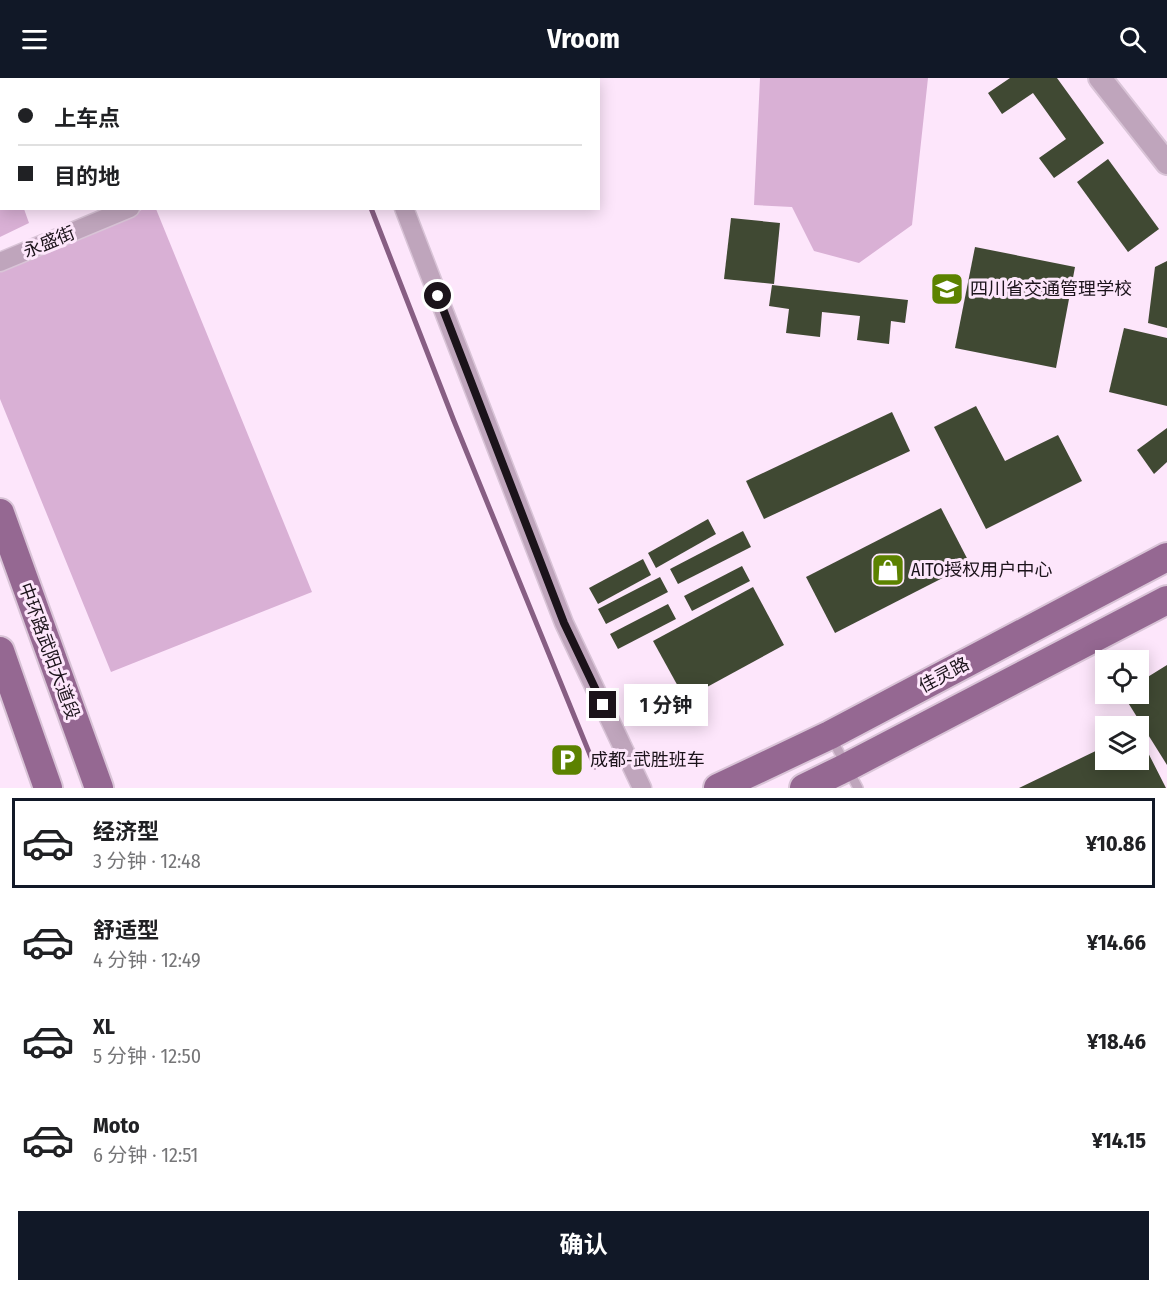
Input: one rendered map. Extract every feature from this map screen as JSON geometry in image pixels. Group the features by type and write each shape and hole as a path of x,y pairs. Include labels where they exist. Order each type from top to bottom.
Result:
{"main road":[{"name":"中环路武阳大道段","path":"0,513 99,788"},
{"name":"佳灵路","path":"718,788 830,735 1167,557"},
{"name":"佳灵路","path":"804,788 852,777 1167,600"},
{"path":"0,651 48,788"}],"street":[{"path":"1100,78 1167,163"},
{"name":"永盛街","path":"0,262 125,210"},
{"path":"405,210 564,623 642,788"}],"lane":[{"path":"830,735 852,777"}],"shaded area":[{"path":"760,78 928,78 912,225 859,263 814,251 792,207 754,205"},
{"path":"0,210 24,210 29,223 0,237"},
{"path":"141,210 156,210 312,592 111,672 0,399 0,266"}],"building":[{"path":"1010,78 1057,78 1104,143 1054,178 1039,158 1066,139 1033,93 1002,114 988,93"},
{"path":"1108,159 1159,229 1128,252 1077,182"},
{"path":"731,218 780,223 774,284 724,279"},
{"path":"975,247 1075,267 1056,368 955,348"},
{"path":"1167,261 1167,328 1148,323 1155,267"},
{"path":"772,285 908,300 905,323 891,321 889,344 857,340 860,316 822,312 820,337 786,333 789,309 769,306"},
{"path":"1124,328 1167,338 1167,406 1109,392"},
{"path":"976,406 1005,461 1058,435 1082,481 986,529 934,427"},
{"path":"892,412 910,451 764,519 746,481"},
{"path":"1167,428 1167,462 1154,474 1137,450"},
{"name":"AITO授权用户中心","path":"941,508 970,564 835,633 806,577"},
{"path":"708,519 716,534 656,568 648,553"},
{"path":"743,531 751,547 678,584 670,569"},
{"path":"643,559 651,575 598,604 589,588"},
{"path":"742,566 750,581 692,611 684,596"},
{"path":"660,577 668,592 606,624 598,609"},
{"path":"753,587 784,645 685,699 653,641"},
{"path":"668,604 676,619 618,649 610,634"},
{"path":"1167,665 1167,765 1149,736 1149,716 1136,716 1129,704 1149,704 1149,676"},
{"path":"1095,751 1095,770 1149,770 1149,755 1166,788 1019,788"}],"waterway":[{"path":"372,210 454,421 595,767"}],"place":[{"name":"四川省交通管理学校","path":"947,289"},
{"name":"AITO授权用户中心","path":"888,570"},
{"name":"成都-武胜班车","path":"567,760"}],"route":[{"path":"438,296 564,623 603,705"}]}
